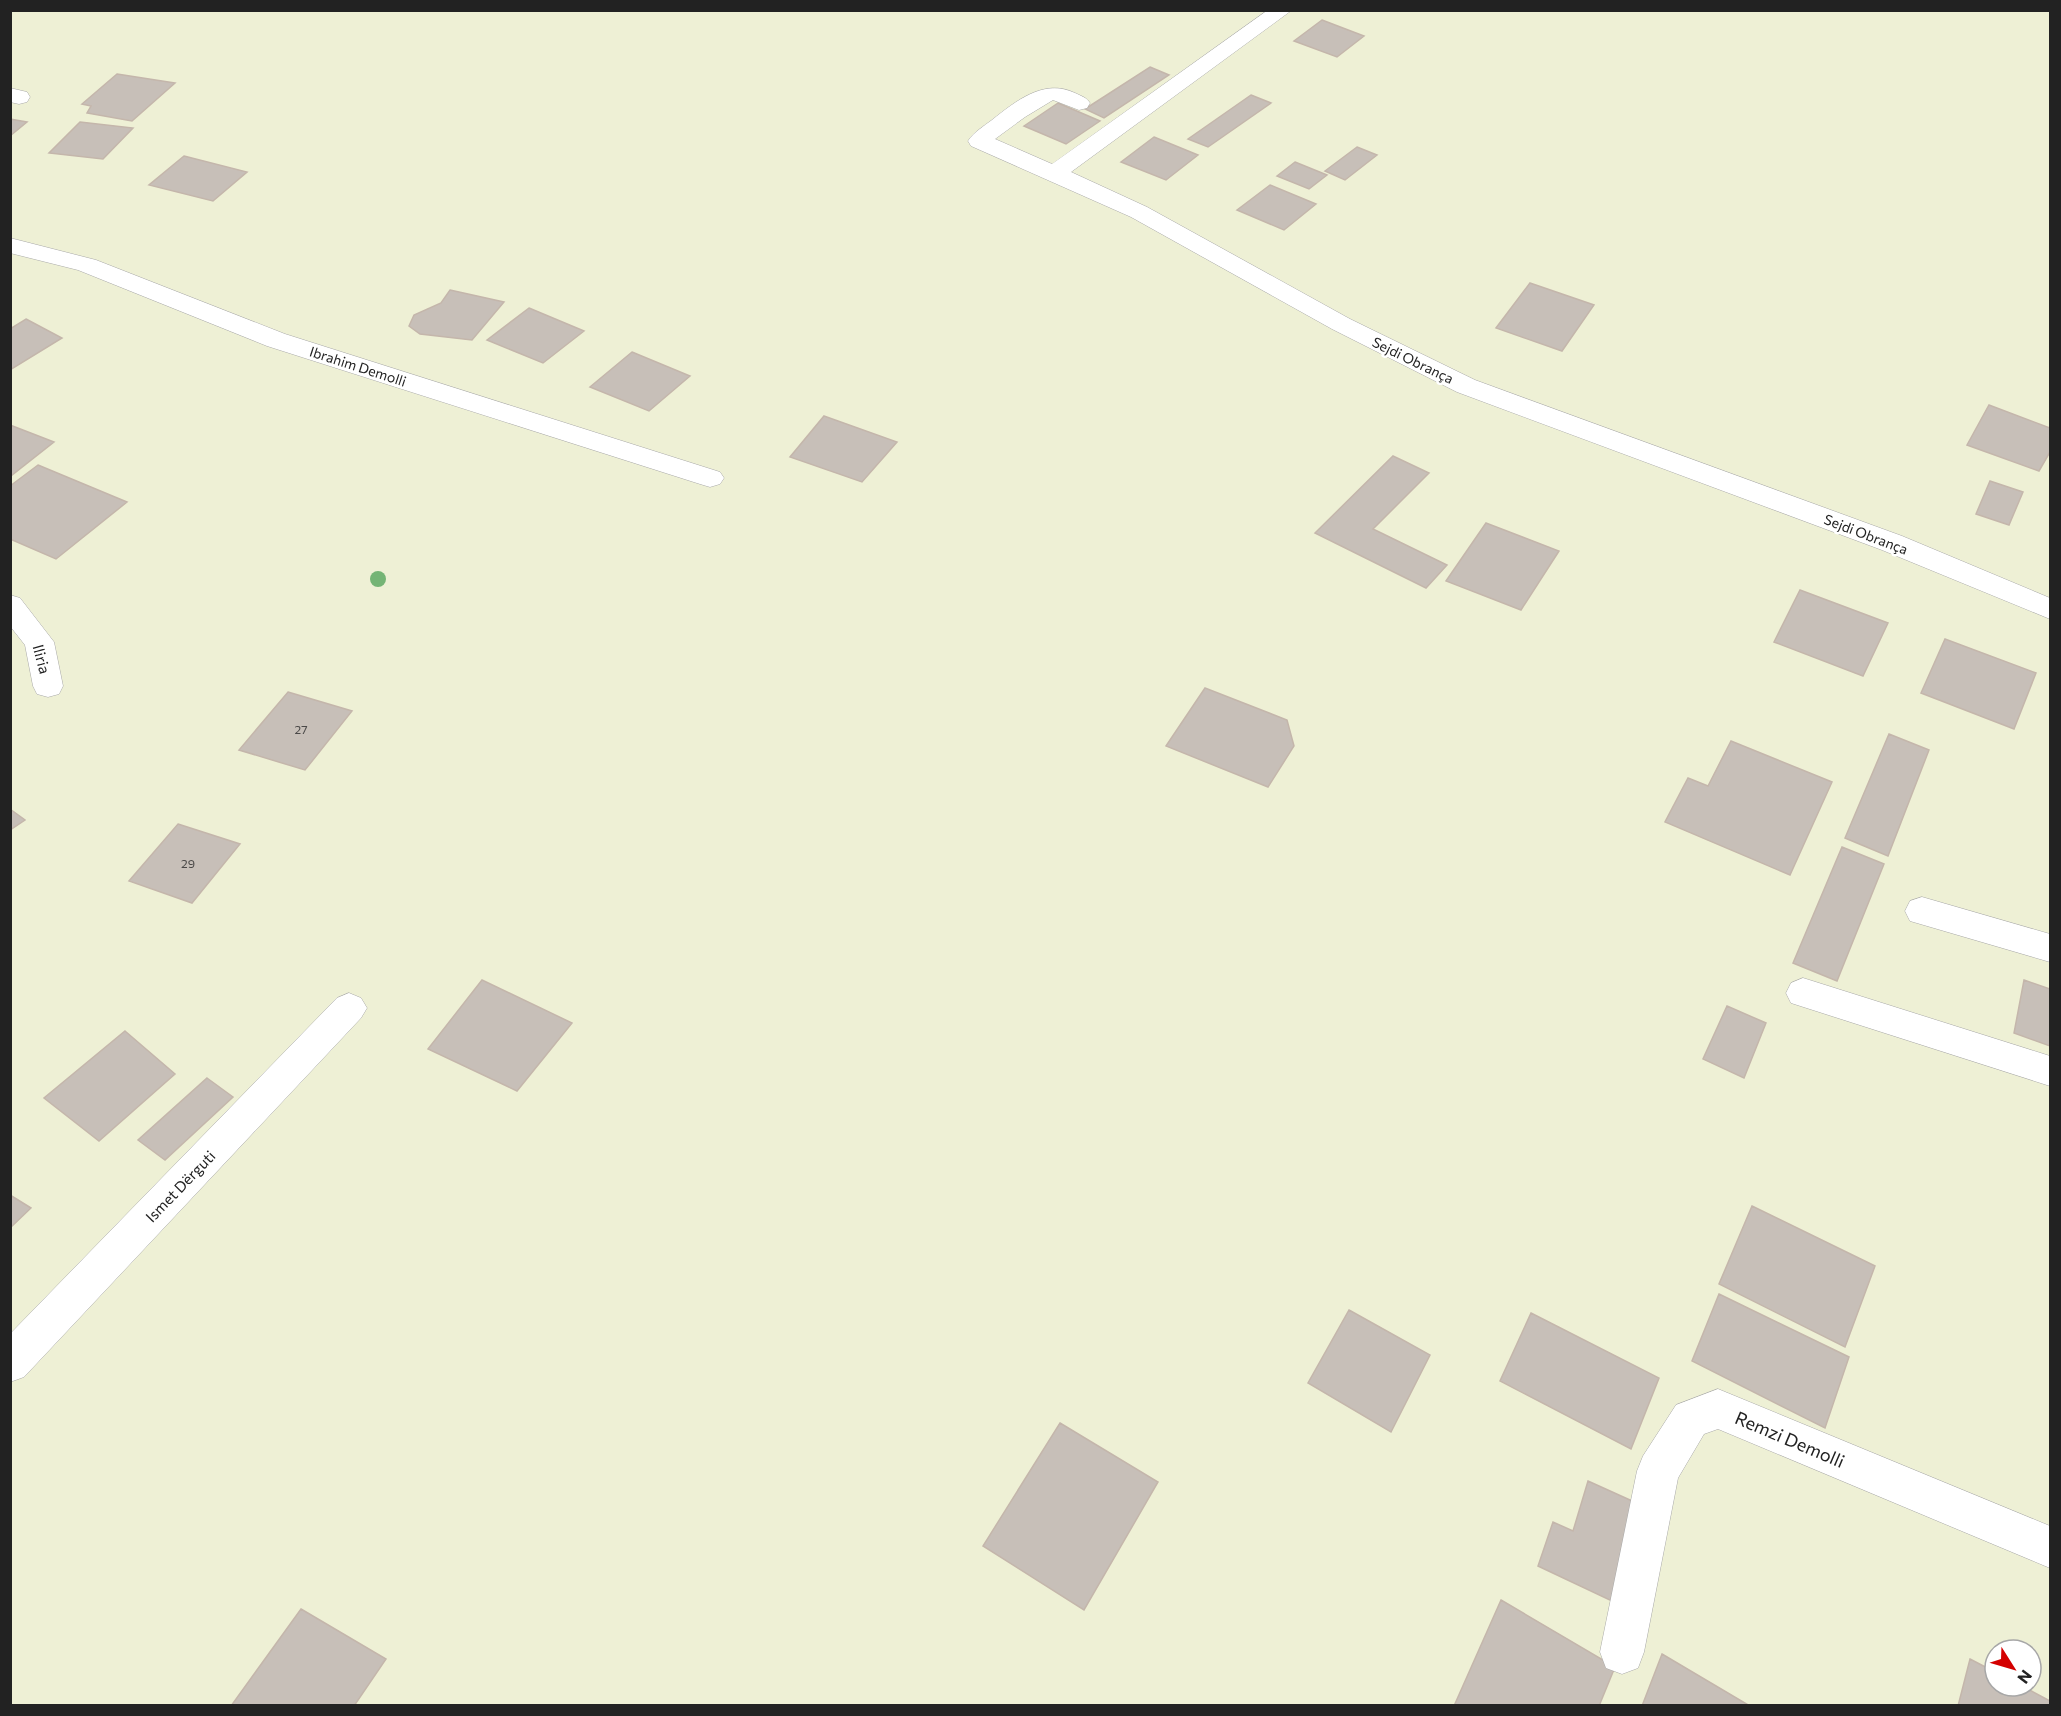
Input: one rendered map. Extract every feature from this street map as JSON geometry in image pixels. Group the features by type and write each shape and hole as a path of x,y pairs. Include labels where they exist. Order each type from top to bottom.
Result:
{"street":[{"path":"1054,173 1282,10"},
{"name":"Sejdi Obrança","path":"1078,103 1056,93 1049,94 1025,106 979,141 1139,212 1341,324 1466,386 1892,543 2050,609"},
{"name":"Ibrahim Demolli","path":"10,245 87,265 276,340 710,478"},
{"name":"Iliria","path":"10,605 39,642 48,686"},
{"path":"1922,911 2050,948"},
{"path":"1803,993 2050,1071"},
{"name":"Ismet Dërguti","path":"10,1363 349,1008"},
{"name":"Remzi Demolli","path":"1622,1652 1658,1471 1690,1419 1718,1409 2050,1547"}],"green space":[{"path":"11,11 2050,11 2050,1705 11,1706"}],"building":[{"path":"1322,20 1364,36 1337,57 1294,41"},
{"path":"1150,67 1169,75 1104,118 1085,109"},
{"path":"117,74 175,83 132,121 87,113 91,106 82,104"},
{"path":"1251,95 1271,103 1208,147 1188,139"},
{"path":"1058,103 1100,121 1066,144 1024,126"},
{"path":"10,119 27,122 10,136"},
{"path":"80,122 133,128 103,159 49,153"},
{"path":"1154,137 1198,155 1166,180 1121,162"},
{"path":"1357,147 1377,155 1345,180 1325,171"},
{"path":"184,156 247,172 213,201 149,185"},
{"path":"1295,162 1327,175 1309,189 1277,176"},
{"path":"1270,185 1316,204 1284,230 1237,210"},
{"path":"1530,283 1594,305 1562,351 1496,328"},
{"path":"450,290 504,302 472,340 420,334 409,326 414,315 441,303"},
{"path":"529,308 584,331 543,363 487,340"},
{"path":"26,319 62,338 10,370 10,329"},
{"path":"632,352 690,376 649,411 590,387"},
{"path":"1989,405 2050,428 2050,452 2039,471 1967,445"},
{"path":"824,416 897,442 862,482 790,457"},
{"path":"10,425 54,442 12,475 10,474"},
{"path":"1393,456 1429,473 1373,529 1447,565 1426,588 1315,533"},
{"path":"38,465 127,502 56,559 10,539 10,486"},
{"path":"1990,481 2023,492 2009,525 1976,514"},
{"path":"1486,523 1559,551 1521,610 1446,581"},
{"path":"1800,590 1888,623 1863,676 1774,642"},
{"path":"1945,639 2036,673 2014,729 1921,693"},
{"path":"1205,688 1287,720 1294,746 1268,787 1166,746"},
{"path":"288,692 352,711 305,770 239,750"},
{"path":"1889,734 1929,750 1888,856 1845,838"},
{"path":"1731,741 1832,782 1790,875 1665,822 1688,778 1708,786"},
{"path":"10,809 25,820 10,830"},
{"path":"178,824 240,844 192,903 129,881"},
{"path":"1842,847 1884,864 1837,981 1793,963"},
{"path":"482,980 572,1023 517,1091 428,1049"},
{"path":"2024,980 2050,989 2050,1046 2014,1033"},
{"path":"1727,1006 1766,1023 1744,1078 1703,1059"},
{"path":"125,1031 175,1074 99,1141 44,1098"},
{"path":"207,1078 233,1097 165,1160 138,1140"},
{"path":"10,1195 31,1208 10,1228"},
{"path":"1752,1206 1875,1266 1845,1347 1719,1284"},
{"path":"1719,1294 1849,1357 1825,1428 1692,1361"},
{"path":"1349,1310 1430,1355 1391,1432 1308,1383"},
{"path":"1531,1313 1659,1378 1631,1449 1500,1381"},
{"path":"1060,1423 1158,1482 1084,1610 983,1546"},
{"path":"1588,1481 1641,1505 1614,1602 1538,1566 1553,1522 1573,1531"},
{"path":"1501,1600 1615,1667 1599,1706 1454,1706"},
{"path":"301,1609 386,1659 354,1706 231,1706"},
{"path":"1662,1654 1750,1706 1642,1706"},
{"path":"1970,1659 1983,1666 1983,1698 2043,1697 2050,1701 2050,1706 1958,1706"}]}
